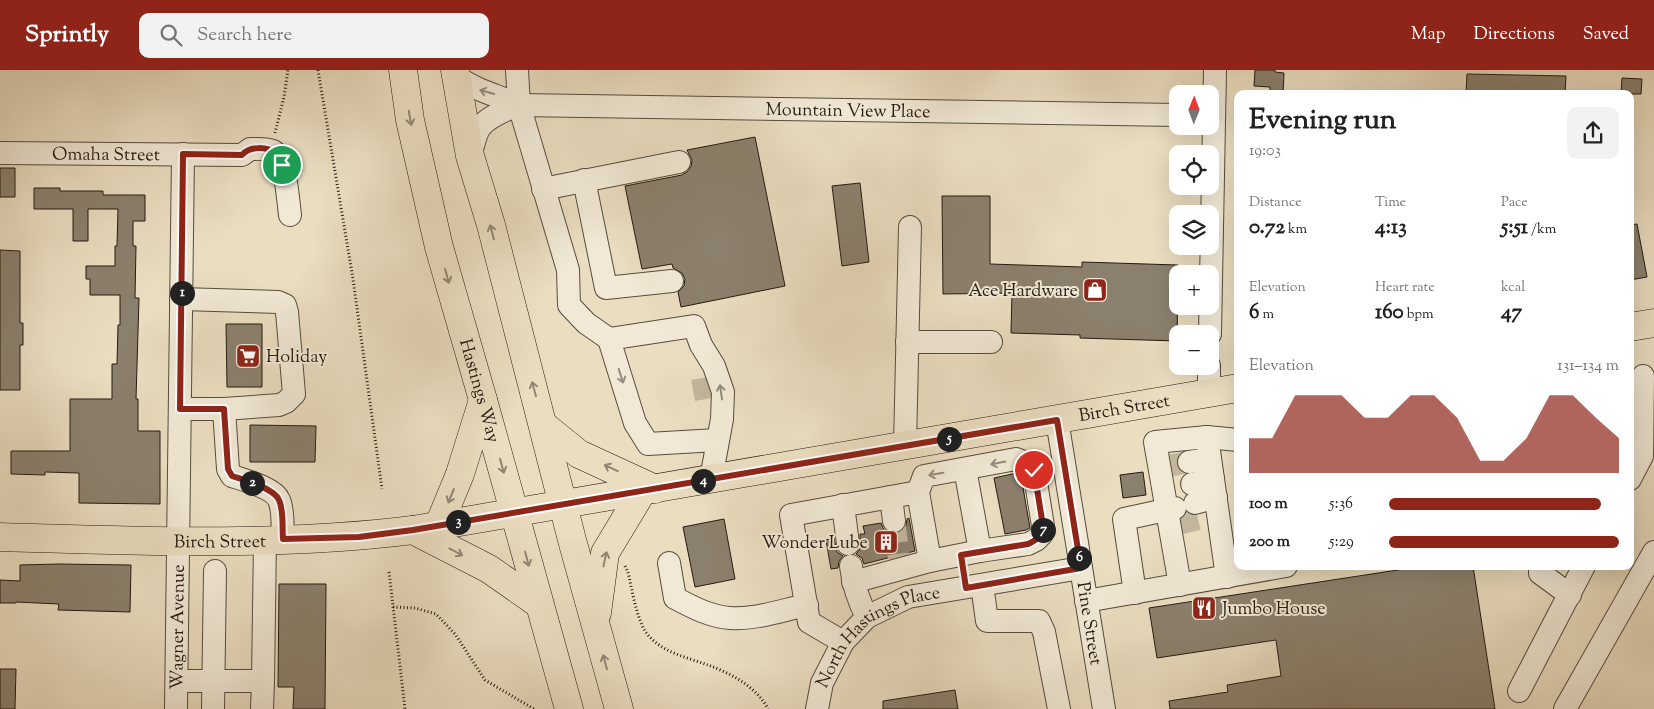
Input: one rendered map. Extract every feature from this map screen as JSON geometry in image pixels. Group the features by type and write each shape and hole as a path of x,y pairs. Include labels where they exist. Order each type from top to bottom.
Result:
{"main road":[{"name":"Hastings Way","path":"403,70 410,120 439,247 569,709"},
{"path":"455,73 470,156 491,225 563,504 619,709"},
{"path":"1634,326 1654,323"},
{"name":"Birch Street","path":"0,537 179,542 359,537 649,490 1057,420 1209,380 1234,387"},
{"path":"483,400 460,474 426,527 539,604"},
{"path":"544,425 579,454 649,490 605,553 595,624"}],"street":[{"path":"517,70 519,105 568,270 569,296 586,323 609,338 636,423 648,444 717,440"},
{"path":"1214,85 1215,70"},
{"name":"Mountain View Place","path":"455,73 470,86 480,91 519,105"},
{"name":"Mountain View Place","path":"470,156 480,127 508,108 519,105 1169,115"},
{"path":"1210,325 1212,135"},
{"name":"Omaha Street","path":"0,153 242,155 250,149 266,149"},
{"path":"266,149 278,155 282,165 290,215"},
{"name":"Wagner Avenue","path":"176,709 183,154"},
{"path":"543,189 679,162"},
{"path":"584,180 606,288 672,281"},
{"path":"905,446 910,227"},
{"path":"569,296 604,281"},
{"path":"180,409 224,409 279,405 286,402 294,394 287,312 284,306 278,302 182,299"},
{"path":"609,338 694,326 701,345 714,366 723,392 722,418 711,479"},
{"path":"907,342 992,342"},
{"path":"701,345 700,367 702,378"},
{"path":"1634,471 1642,456 1642,376"},
{"path":"706,400 717,440"},
{"path":"224,409 228,469 232,476 246,480 273,493 279,500 274,540 262,709"},
{"name":"Pine Street","path":"1057,420 1104,709"},
{"path":"1227,577 1186,494 1155,442 1207,437 1234,440"},
{"path":"1180,585 1186,494 1207,437"},
{"path":"851,564 930,561 1028,544 1036,540 1042,534 1043,526 1034,470 1026,463 1016,459 924,476 918,492 930,561"},
{"path":"965,469 974,586 987,622 1039,621 1044,632 1059,709"},
{"path":"843,642 809,622 791,515 918,492"},
{"path":"1135,593 1124,519 1186,494"},
{"path":"891,497 894,521"},
{"path":"843,505 858,599 866,618"},
{"path":"1565,709 1654,552"},
{"path":"670,562 675,598 709,613 730,618 753,617 806,604"},
{"path":"900,563 908,597"},
{"name":"North Hastings Place","path":"817,709 822,683 843,642 866,618 908,597 1081,568"},
{"path":"1086,601 1265,570"},
{"path":"1540,570 1540,572 1570,595"},
{"path":"1520,691 1582,570"},
{"path":"214,709 216,571"},
{"path":"177,681 263,681"}],"path":[{"path":"266,149 276,130 288,70"},
{"path":"318,70 353,279 382,490"},
{"path":"623,563 628,572 640,620 645,631 666,649 680,656 709,665 742,682 754,691 768,709"},
{"path":"389,572 405,709"},
{"path":"393,607 415,608 436,614 455,634 485,680 534,709"}],"building":[{"path":"1255,70 1275,70 1275,72 1284,73 1283,90 1270,90 1270,87 1254,86"},
{"path":"1467,74 1566,76 1565,90 1466,90"},
{"path":"1622,78 1642,79 1641,94 1634,94 1634,90 1621,90"},
{"path":"755,137 785,286 681,307 678,292 684,286 685,279 682,273 673,268 672,264 642,269 625,186 682,175 691,167 692,160 687,150"},
{"path":"0,168 15,168 15,197 0,197"},
{"path":"860,183 869,262 842,266 832,186"},
{"path":"34,188 60,188 60,191 103,191 103,195 145,195 145,221 133,221 133,246 136,246 135,298 139,298 136,399 138,399 138,431 160,431 160,504 79,503 79,473 11,474 11,451 70,451 70,399 112,399 112,364 117,364 120,295 90,295 90,279 86,279 86,266 115,266 118,209 88,209 88,241 73,241 73,209 34,209"},
{"name":"Ace Hardware","path":"942,196 990,196 990,264 1082,267 1082,262 1178,265 1169,265 1169,315 1177,315 1177,325 1169,325 1169,341 1080,338 1080,335 1011,333 1012,293 943,294"},
{"path":"1634,224 1637,224 1647,277 1634,279"},
{"path":"0,250 20,251 20,323 23,323 23,345 20,345 20,390 0,390"},
{"path":"226,324 262,324 262,387 227,387"},
{"path":"250,425 316,426 315,462 250,462"},
{"path":"1143,472 1146,495 1123,498 1120,475"},
{"path":"1017,473 1021,476 1030,528 1005,534 994,478"},
{"path":"909,518 915,551 864,564 862,558 856,554 860,549 860,534 865,534 863,526 881,523 888,533 896,534 902,531"},
{"path":"724,519 735,579 695,587 683,527"},
{"path":"834,538 837,552 843,556 839,561 838,568 831,569 826,540"},
{"path":"20,565 131,565 130,612 58,610 59,604 0,603 0,580 20,581"},
{"path":"1398,570 1474,570 1495,709 1170,709 1169,701 1228,692 1227,685 1281,676 1276,640 1157,658 1149,608"},
{"path":"279,584 326,584 325,709 293,709 294,687 278,687"},
{"path":"0,669 16,669 15,709 0,709"},
{"path":"955,690 958,709 883,709 883,701"}],"tunnel":[{"path":"702,378 706,399"},
{"path":"1168,466 1189,462"},
{"path":"1178,524 1198,519"},
{"path":"894,521 899,558"}],"place":[{"name":"Ace Hardware","path":"1095,290"},
{"name":"Holiday","path":"248,356"},
{"name":"Wonder Lube","path":"886,542"},
{"name":"Jumbo House","path":"1204,608"}],"route":[{"path":"282,165 278,155 266,149 250,149 242,155 183,154 180,409 224,409 225,450 228,469 232,476 246,480 273,493 279,500 283,539 359,537 413,530 1057,420 1081,568 966,588 961,555 1028,544 1042,534 1043,526 1034,470"}]}
